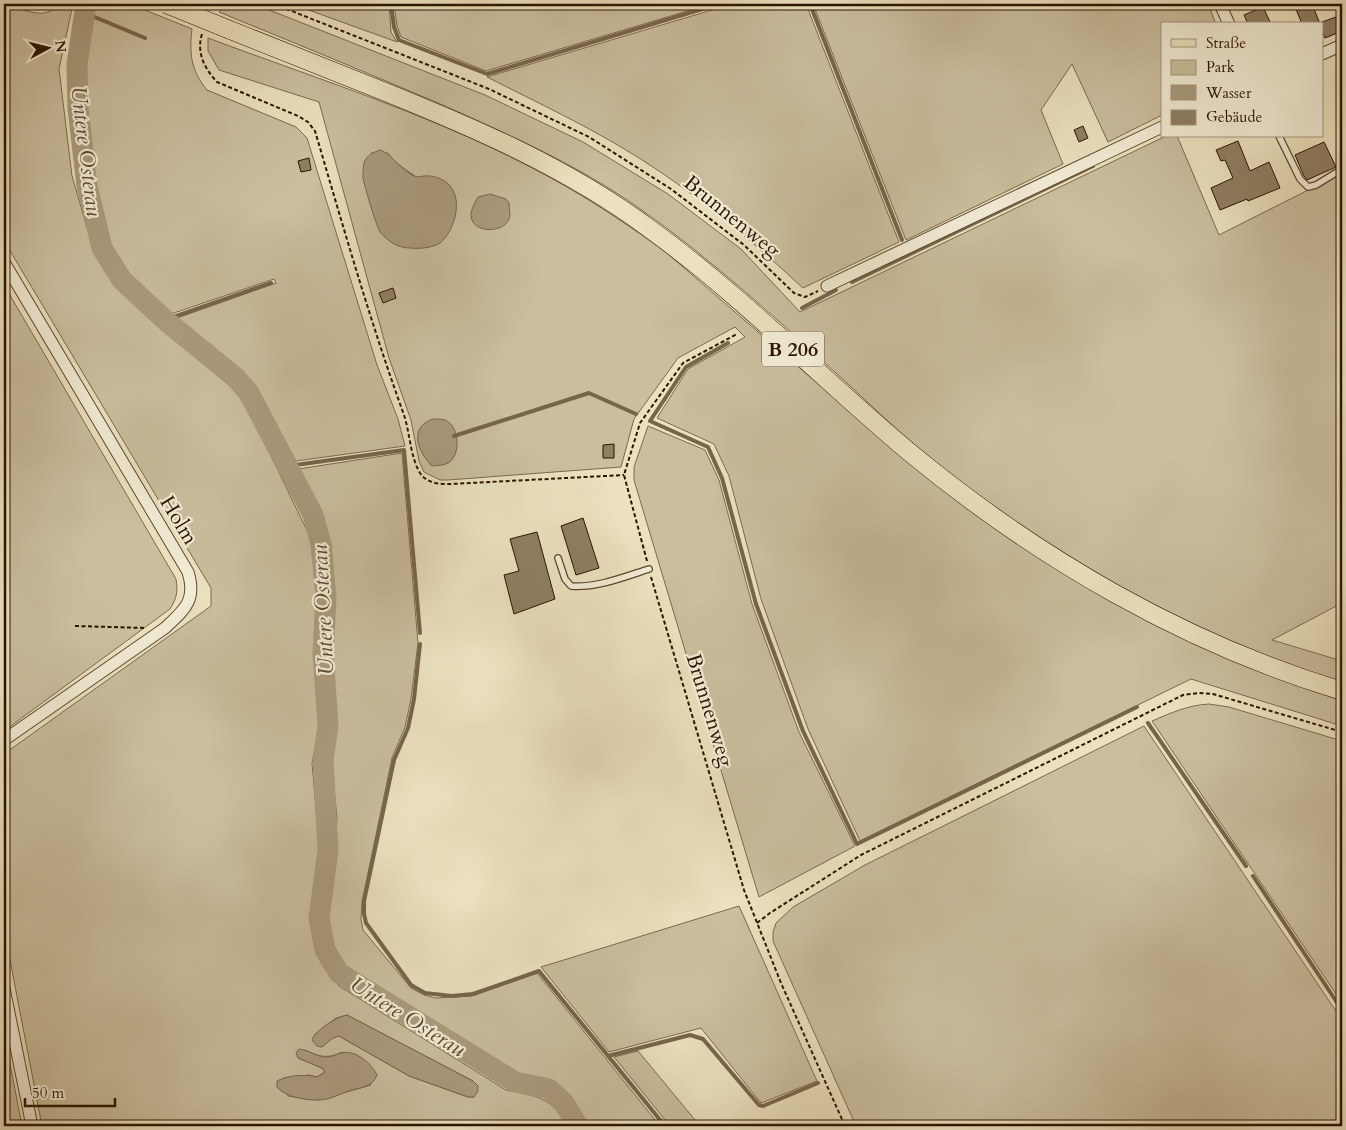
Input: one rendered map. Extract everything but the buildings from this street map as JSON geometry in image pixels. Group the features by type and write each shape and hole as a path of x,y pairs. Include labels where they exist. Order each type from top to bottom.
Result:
{"main road":[{"name":"B 206","path":"166,4 476,130 551,165 649,227 704,270 910,452 958,491 1031,543 1106,589 1166,620 1267,665 1342,691"}],"street":[{"path":"1220,4 1227,22"},
{"path":"1324,53 1342,45"},
{"path":"827,286 1161,127"},
{"name":"Holm","path":"4,262 188,572 191,582 187,606 165,628 4,740"},
{"path":"4,988 32,1126"}],"lane":[{"path":"1280,138 1300,179 1308,187 1316,185 1342,169"},
{"path":"558,558 565,579 571,586 606,582 649,569"}],"path":[{"path":"24,4 36,6 45,4"},
{"name":"Brunnenweg","path":"274,4 489,89 589,137 672,190 744,246 794,293 805,297 827,286"},
{"path":"205,28 201,36 200,46 203,62 217,82 298,116 308,122 315,131 384,362 405,418 421,474 428,481 445,484 624,475 640,423 683,363 737,334"},
{"name":"Brunnenweg","path":"624,475 649,569 744,890 781,983 845,1126"},
{"path":"75,626 165,628"},
{"path":"757,923 861,855 1183,695 1199,692 1213,694 1342,732"}],"green space":[{"path":"58,4 73,4 59,69 72,176 93,248 116,284 242,396 314,545 316,596 314,656 318,682 320,724 312,763 320,855 310,922 329,975 339,986 506,1090 519,1092 546,1101 556,1109 566,1126 42,1126 4,929 4,754 211,606 211,588 9,249 6,234 4,7 39,13 46,13","holes":["347,1015 473,1081 478,1086 474,1097 468,1097 409,1076 339,1036 333,1038 314,1035 336,1018","305,1050 324,1056 333,1056 342,1052 371,1085 318,1100 288,1096 284,1078 309,1075 317,1077 325,1072 322,1068 298,1058"]},
{"path":"89,4 130,4 192,29 192,61 197,76 207,90 296,127 307,138 377,365 398,419 405,446 296,461 256,391 177,318 276,283 274,279 171,314 126,277 105,246 83,171 74,69"},
{"path":"226,4 254,4 485,95 583,142 668,194 741,249 800,312 1162,138 1178,138 1219,235 1342,173 1342,603 1272,640 1342,661 1342,682 1285,663 1174,615 1120,586 1017,522 968,487 911,442 720,270 639,208 593,179 520,140 445,106 219,12"},
{"path":"292,4 389,4 391,32 397,42"},
{"path":"394,4 711,4 486,71 401,37 397,26"},
{"path":"732,4 806,4 899,242 803,288 724,219 661,172 602,136 487,77"},
{"path":"813,4 1208,4 1215,22 1161,22 1161,116 1108,142 1072,64 1041,110 1063,164 906,240"},
{"path":"208,38 382,102 468,137 581,195 625,223 668,254 921,473 1040,559 1115,603 1193,642 1248,667 1342,701 1342,726 1191,679 860,841 808,729 761,599 729,476 714,444 657,418 688,369 745,337 735,327 678,358 634,419 621,467 448,480 440,480 424,472 419,461 411,420 389,358 319,102 219,70 208,51","holes":["371,153 388,153 395,162 415,176"]},
{"path":"4,285 176,579 177,587 176,598 170,609 4,731"},
{"path":"648,426 705,450 719,480 752,604 799,732 855,846 759,897 634,480 634,467"},
{"path":"402,453 418,643 411,699 405,727 392,758 362,902 361,919 363,930 411,988 424,995 436,998 472,996 537,973 660,1126 583,1126 563,1093 514,1081 339,969 322,921 334,863 337,817 331,762 336,726 336,705 329,653 334,596 331,544 298,469"},
{"path":"1209,704 1229,707 1342,741 1342,1003 1152,721 1173,712"},
{"path":"1144,726 1342,1020 1342,1126 856,1126 773,941 776,923 793,907 865,865"},
{"path":"739,906 817,1081 761,1103 701,1028 609,1052 541,967"},
{"path":"4,1033 22,1126 4,1126"},
{"path":"638,1051 700,1126 670,1126 614,1057"}],"water":[{"path":"381,150 414,176 436,177 446,182 452,188 455,196 456,213 450,230 440,243 425,248 406,248 394,244 381,233 363,178 363,167 365,160 371,154"},
{"path":"490,194 506,199 509,203 510,216 506,224 488,230 477,226 471,216 472,208 478,197"},
{"path":"433,419 445,420 450,423 456,434 457,448 448,463 432,466 423,454 418,434 420,428 425,423"},
{"path":"347,1015 473,1081 478,1086 478,1091 474,1097 468,1097 409,1076 339,1036 333,1038 322,1047 317,1046 312,1040 317,1032 332,1021"},
{"path":"299,1049 326,1057 347,1052 352,1053 367,1062 377,1075 369,1085 327,1099 307,1099 286,1094 277,1087 277,1081 286,1077 317,1077 325,1072 322,1068 298,1058 296,1053"}],"waterway":[{"name":"Untere Osterau","path":"86,4 77,64 78,109 87,186 102,248 122,280 165,320 236,378 249,393 313,515 321,544 326,598 323,654 328,726 323,760 328,850 319,918 325,950 339,973 515,1082 549,1089 564,1103 578,1126"},
{"path":"391,4 394,27 399,40 487,74 719,4"},
{"path":"810,4 902,240"},
{"path":"85,13 145,38"},
{"path":"852,282 1093,166"},
{"path":"165,320 271,283"},
{"path":"802,308 836,290"},
{"path":"728,343 686,367 650,421 708,447 722,478 756,604 803,731 857,844 1137,707"},
{"path":"454,436 589,393 636,414"},
{"path":"288,466 404,450 420,633"},
{"path":"420,644 414,699 408,728 394,760 364,901 366,923 411,985 425,993 452,996 473,994 539,971 665,1126"},
{"path":"1148,723 1246,866"},
{"path":"1253,876 1342,1010"},
{"path":"608,1056 690,1035 703,1039 759,1105 763,1106 818,1083"}]}
